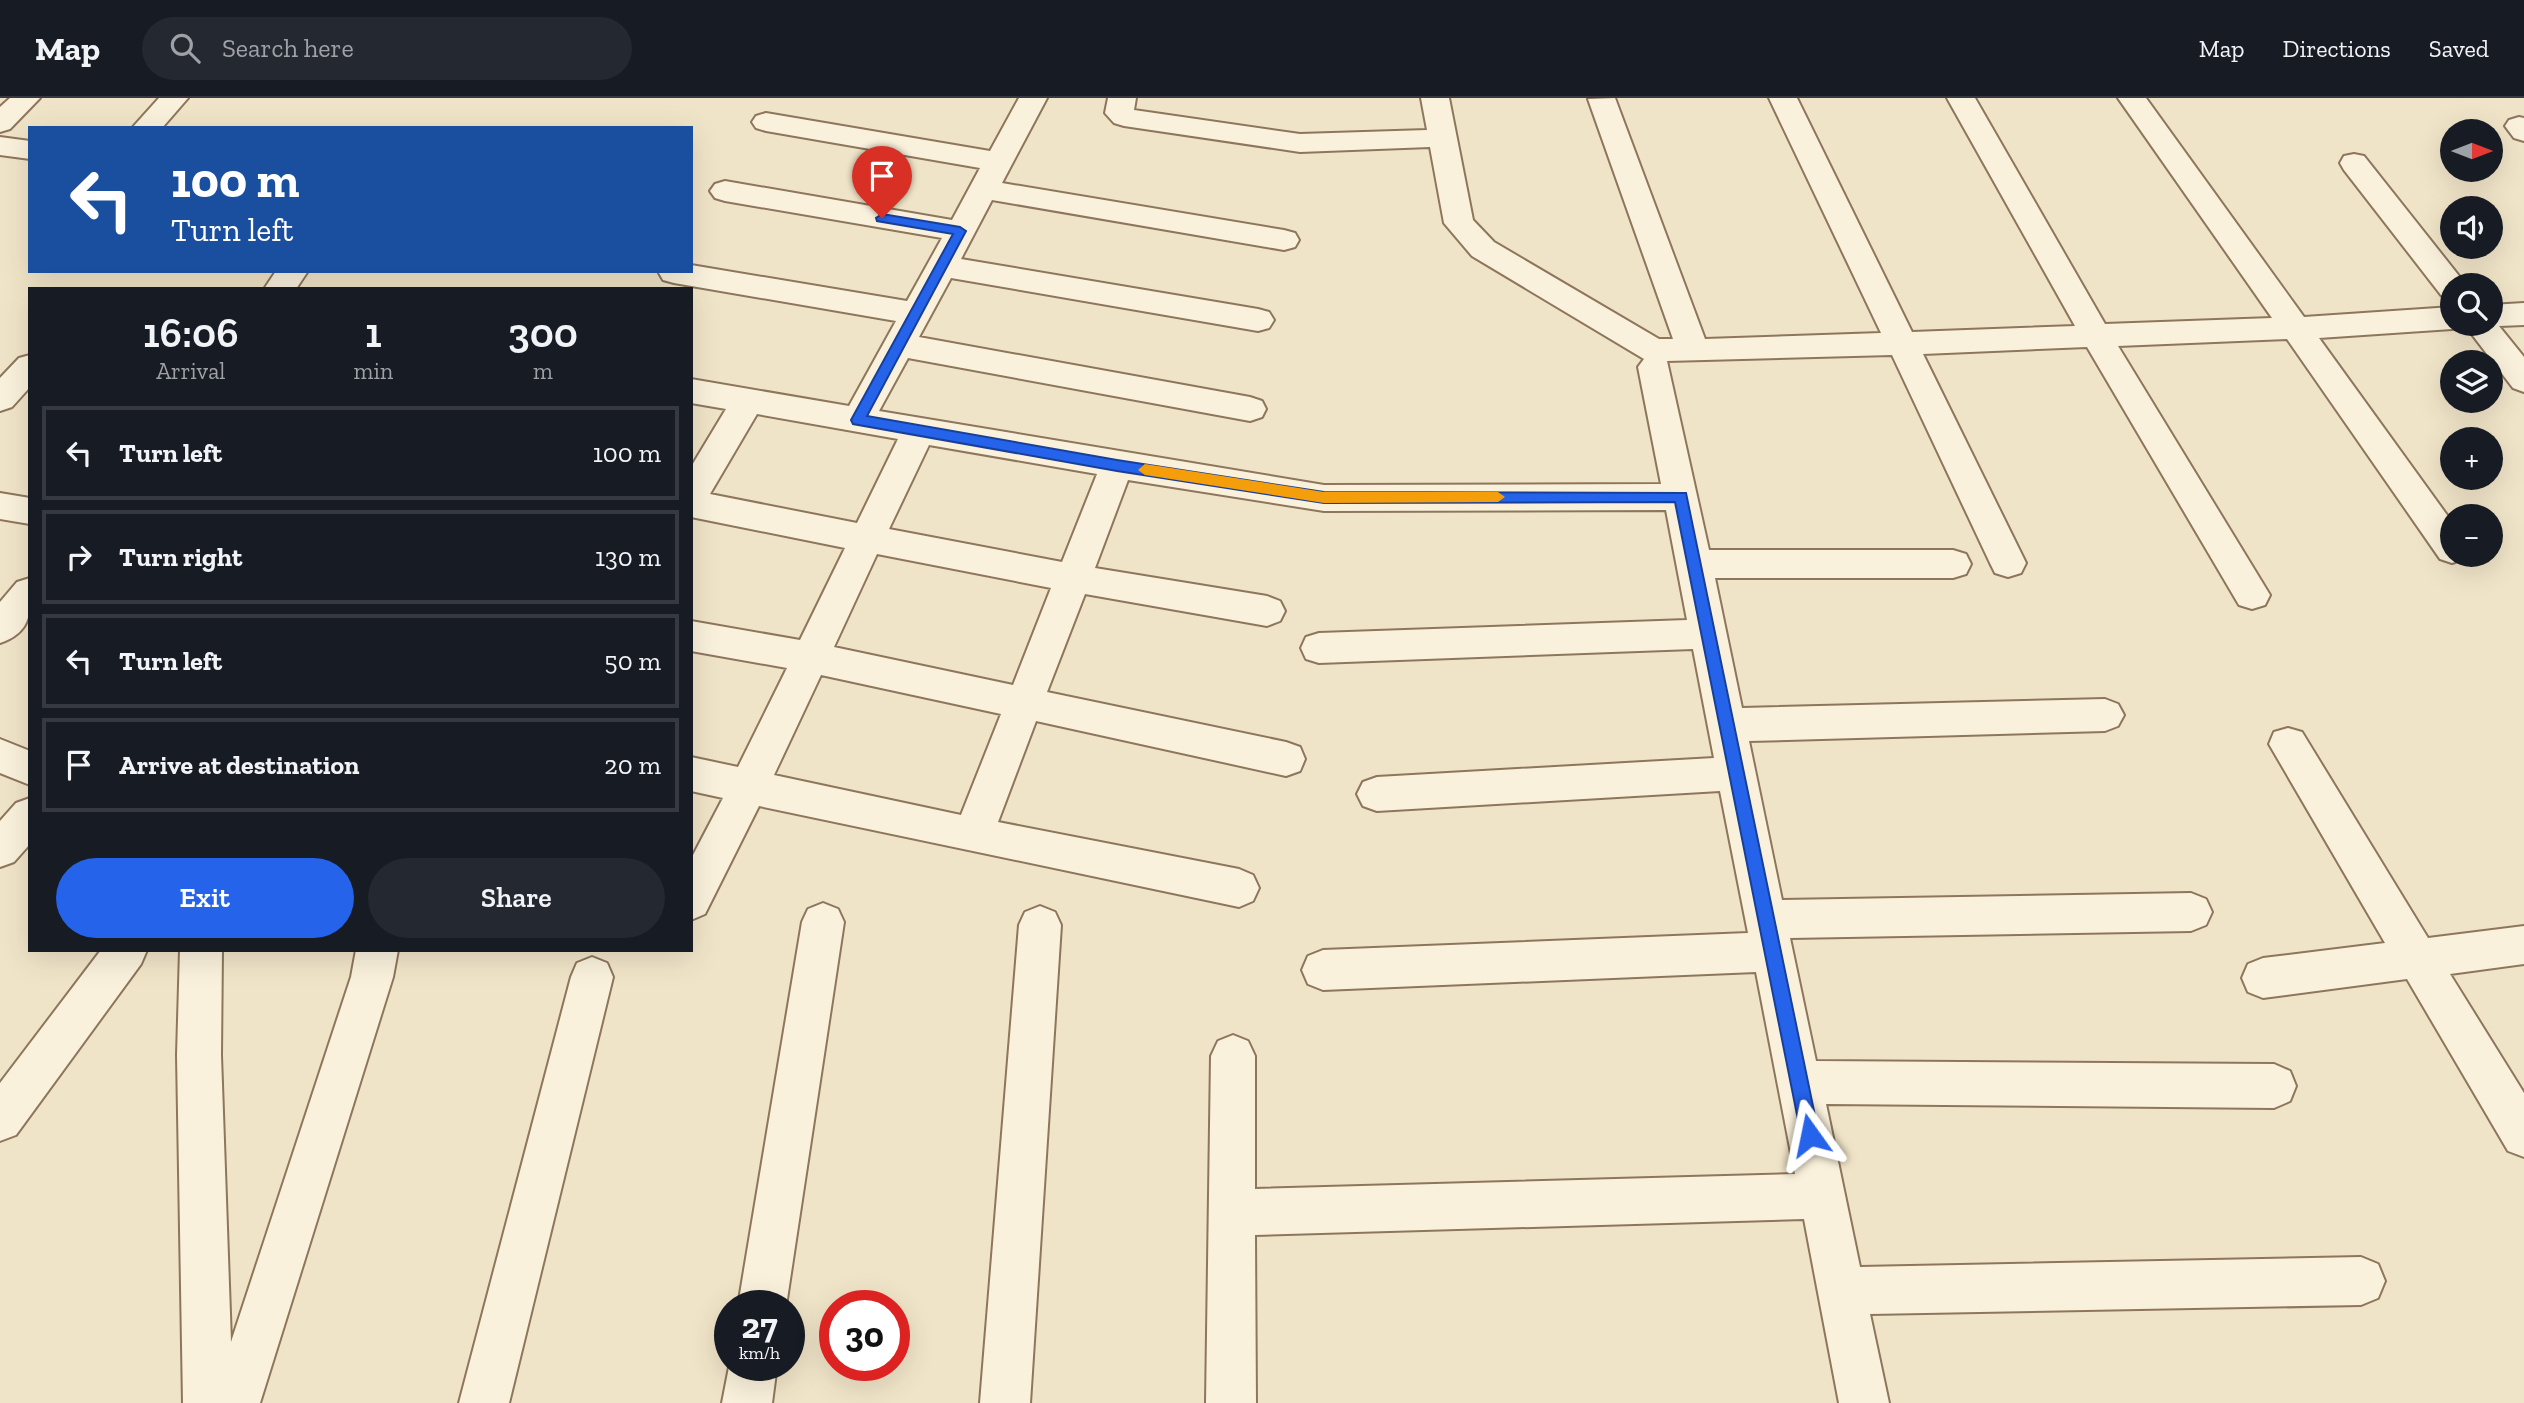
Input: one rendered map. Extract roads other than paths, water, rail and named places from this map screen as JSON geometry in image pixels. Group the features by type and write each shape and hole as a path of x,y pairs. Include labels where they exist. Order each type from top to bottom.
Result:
{"street":[{"path":"0,123 26,98"},
{"path":"148,126 174,98"},
{"path":"858,420 1033,98"},
{"path":"1122,98 1119,113 1124,117 1300,143 1443,138"},
{"path":"1435,98 1459,223 1483,248 1653,350 2297,328 2440,319"},
{"path":"1783,98 2008,563"},
{"path":"1961,98 2095,334 2252,596"},
{"path":"2133,98 2440,533"},
{"path":"1602,99 1693,350"},
{"path":"766,121 998,162"},
{"path":"0,146 28,150"},
{"path":"2354,163 2440,273"},
{"path":"983,189 1284,240"},
{"path":"725,191 960,231"},
{"path":"942,266 1258,320"},
{"path":"281,287 291,273"},
{"path":"674,273 916,313"},
{"path":"2503,315 2524,314"},
{"path":"2489,336 2524,380"},
{"path":"899,345 1250,408"},
{"path":"1654,367 1864,1403"},
{"path":"0,399 28,368"},
{"path":"693,391 1324,498 1681,496"},
{"path":"693,493 748,401"},
{"path":"693,897 750,786 809,657 919,431"},
{"path":"973,835 1117,465"},
{"path":"693,504 1072,578 1267,611"},
{"path":"0,506 28,511"},
{"path":"1694,564 1953,565"},
{"path":"0,628 28,594"},
{"path":"1319,648 1708,634"},
{"path":"693,636 809,657 1286,759"},
{"path":"1727,725 2105,715"},
{"path":"2288,744 2524,1135"},
{"path":"0,757 28,767"},
{"path":"1377,794 1737,773"},
{"path":"693,774 973,835 1239,888"},
{"path":"0,849 28,817"},
{"path":"1323,970 1769,935 2191,912"},
{"path":"765,1290 823,922"},
{"path":"1005,1403 1040,925"},
{"path":"2263,978 2524,945"},
{"path":"0,1119 125,952"},
{"path":"201,952 199,1055 208,1403"},
{"path":"235,1403 372,977 377,952"},
{"path":"484,1403 592,977"},
{"path":"1231,1403 1233,1056"},
{"path":"1799,1082 2274,1086"},
{"path":"1232,1213 1822,1196"},
{"path":"1841,1291 2361,1281"},
{"path":"747,1403 750,1381"}]}
